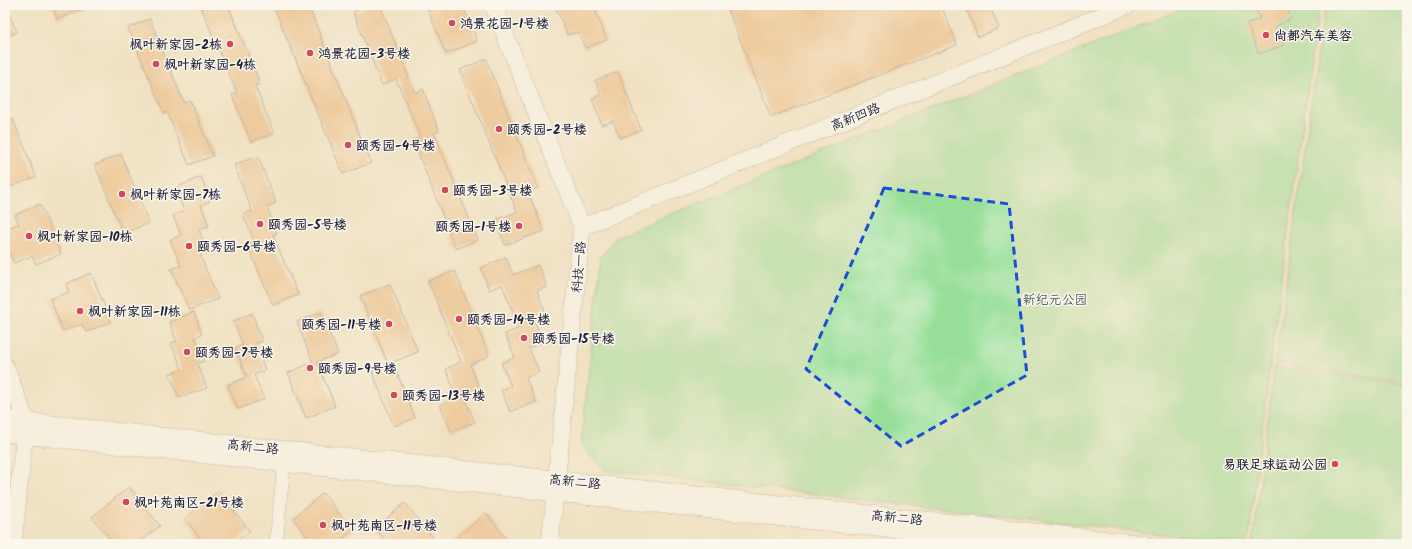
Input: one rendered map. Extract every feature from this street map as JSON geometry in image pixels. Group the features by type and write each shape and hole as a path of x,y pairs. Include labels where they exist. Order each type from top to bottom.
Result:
{"street":[{"name":"科技一路","path":"493,5 582,227 550,544"},
{"name":"高新四路","path":"582,227 1128,5"},
{"path":"5,366 25,428 13,544"},
{"name":"高新二路","path":"5,419 25,428 557,486 1144,544"},
{"name":"高新二路","path":"5,433 25,428"},
{"path":"276,544 285,456"},
{"name":"高新二路","path":"557,486 1024,544"}],"highlighted area":[{"path":"884,188 1009,204 1027,375 901,446 806,369"}],"green space":[{"name":"新纪元公园","path":"1192,5 1319,5 1270,364 1248,544 605,470 581,445 601,257 617,236"},
{"path":"1325,5 1407,5 1407,383 1275,363"},
{"name":"易联足球运动公园","path":"1274,366 1407,385 1407,544 1270,544 1253,542"}],"building":[{"path":"5,5 17,32 5,37"},
{"path":"52,5 90,5 91,6 57,19"},
{"name":"枫叶新家园-2栋","path":"200,5 228,5 260,84 255,86 274,133 251,142 232,95 237,93"},
{"name":"鸿景花园-3号楼","path":"273,5 308,5 371,163 343,174"},
{"path":"370,5 380,5 415,93 423,89 439,131 434,133 478,240 456,249 413,140 420,137 396,79 382,85 353,12"},
{"name":"鸿景花园-1号楼","path":"426,5 463,5 477,41 446,54"},
{"path":"555,5 593,5 607,40 585,48 578,32 567,35"},
{"path":"726,5 941,5 957,45 771,117"},
{"path":"965,5 989,5 999,28 978,37"},
{"name":"尚都汽车美容","path":"1254,5 1286,5 1291,19 1276,26 1284,45 1259,54 1247,24 1260,19"},
{"name":"枫叶新家园-4栋","path":"150,19 184,103 190,100 213,156 189,165 167,112 164,113 128,28"},
{"name":"颐秀园-2号楼","path":"486,59 538,188 528,192 544,231 505,245 495,220 517,212 460,70"},
{"path":"618,72 641,130 620,138 613,121 602,125 592,99 601,95 595,80"},
{"path":"13,119 36,177 10,187 5,173 5,122"},
{"name":"枫叶新家园-7栋","path":"121,154 149,223 123,234 95,165"},
{"name":"颐秀园-5号楼","path":"258,156 276,203 267,207 277,233 273,235 298,295 273,305 247,244 254,241 243,214 252,211 234,165"},
{"name":"颐秀园-6号楼","path":"201,177 210,201 201,205 209,226 199,230 207,252 200,255 218,299 189,310 171,269 181,266 170,240 181,235 173,215 184,211 175,188"},
{"name":"枫叶新家园-10栋","path":"40,204 61,254 36,264 32,256 14,263 5,243 5,229 19,224 15,215"},
{"name":"颐秀园-15号楼","path":"506,257 513,275 538,265 547,287 537,291 546,314 534,319 543,342 529,348 539,372 526,378 536,402 510,412 501,390 511,386 501,363 515,357 505,334 520,328 502,285 489,290 481,268"},
{"name":"颐秀园-14号楼","path":"455,271 489,356 470,365 480,389 464,396 475,422 451,431 440,405 457,398 446,369 461,362 428,281"},
{"name":"枫叶新家园-11栋","path":"91,273 111,322 86,332 82,324 63,331 50,299 69,292 66,284"},
{"name":"颐秀园-11号楼","path":"390,284 418,352 388,364 360,296"},
{"name":"颐秀园-7号楼","path":"194,312 202,334 195,337 204,361 197,364 207,388 179,398 169,374 182,369 171,343 177,341 169,322"},
{"name":"颐秀园-9号楼","path":"321,312 338,354 317,362 335,406 306,418 288,373 313,362 297,322"},
{"path":"252,313 262,341 255,344 265,370 254,375 264,399 238,409 228,385 247,377 235,348 243,345 233,321"},
{"name":"颐秀园-13号楼","path":"393,363 415,418 394,426 372,372"},
{"name":"枫叶苑南区-21号楼","path":"129,487 160,526 136,544 114,544 92,517"},
{"path":"218,491 250,531 232,544 204,544 185,518"},
{"name":"枫叶苑南区-11号楼","path":"323,493 353,531 334,544 312,544 293,518"},
{"path":"405,503 434,539 427,544 387,544 375,528"},
{"path":"486,513 511,544 449,544"}],"place":[{"name":"鸿景花园-1号楼","path":"452,23"},
{"name":"尚都汽车美容","path":"1266,35"},
{"name":"枫叶新家园-2栋","path":"230,44"},
{"name":"鸿景花园-3号楼","path":"310,53"},
{"name":"枫叶新家园-4栋","path":"156,64"},
{"name":"颐秀园-2号楼","path":"499,129"},
{"name":"颐秀园-4号楼","path":"348,145"},
{"name":"颐秀园-3号楼","path":"445,190"},
{"name":"枫叶新家园-7栋","path":"122,194"},
{"name":"颐秀园-5号楼","path":"260,224"},
{"name":"颐秀园-1号楼","path":"519,226"},
{"name":"枫叶新家园-10栋","path":"29,236"},
{"name":"颐秀园-6号楼","path":"189,246"},
{"name":"枫叶新家园-11栋","path":"80,311"},
{"name":"颐秀园-14号楼","path":"459,319"},
{"name":"颐秀园-11号楼","path":"389,324"},
{"name":"颐秀园-15号楼","path":"524,338"},
{"name":"颐秀园-7号楼","path":"187,352"},
{"name":"颐秀园-9号楼","path":"310,368"},
{"name":"颐秀园-13号楼","path":"394,395"},
{"name":"易联足球运动公园","path":"1335,464"},
{"name":"枫叶苑南区-21号楼","path":"126,502"},
{"name":"枫叶苑南区-11号楼","path":"323,525"}]}
